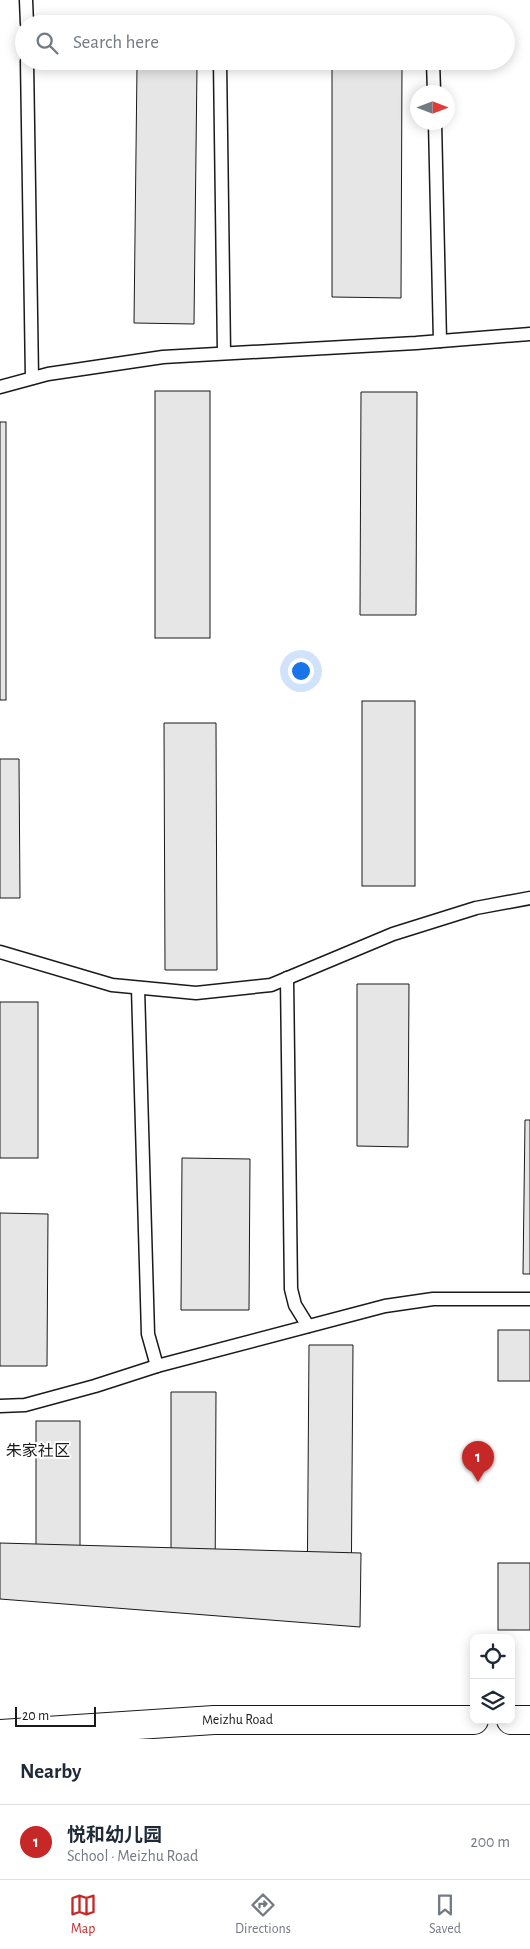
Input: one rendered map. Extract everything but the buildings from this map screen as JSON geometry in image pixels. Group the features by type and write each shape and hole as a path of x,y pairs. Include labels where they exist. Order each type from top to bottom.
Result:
{"main road":[{"name":"Meizhu Road","path":"0,1734 214,1720 470,1720"},
{"path":"515,1720 530,1720"}],"lane":[{"path":"26,0 26,15"},
{"path":"27,70 32,378"},
{"path":"220,70 224,353"},
{"path":"433,70 434,85"},
{"path":"435,130 440,341"},
{"path":"0,387 48,374 163,357 530,334"},
{"path":"0,952 112,986 196,993 271,985 393,934 476,908 530,898"},
{"path":"287,978 291,1289 295,1305 308,1326"},
{"path":"138,988 148,1334 157,1366"},
{"path":"0,1406 25,1405 95,1386 157,1366 385,1306 433,1299 530,1299"}],"place":[{"name":"悦和幼儿园","path":"478,1482"}],"district":[{"name":"朱家社区","path":"38,1451"}]}
